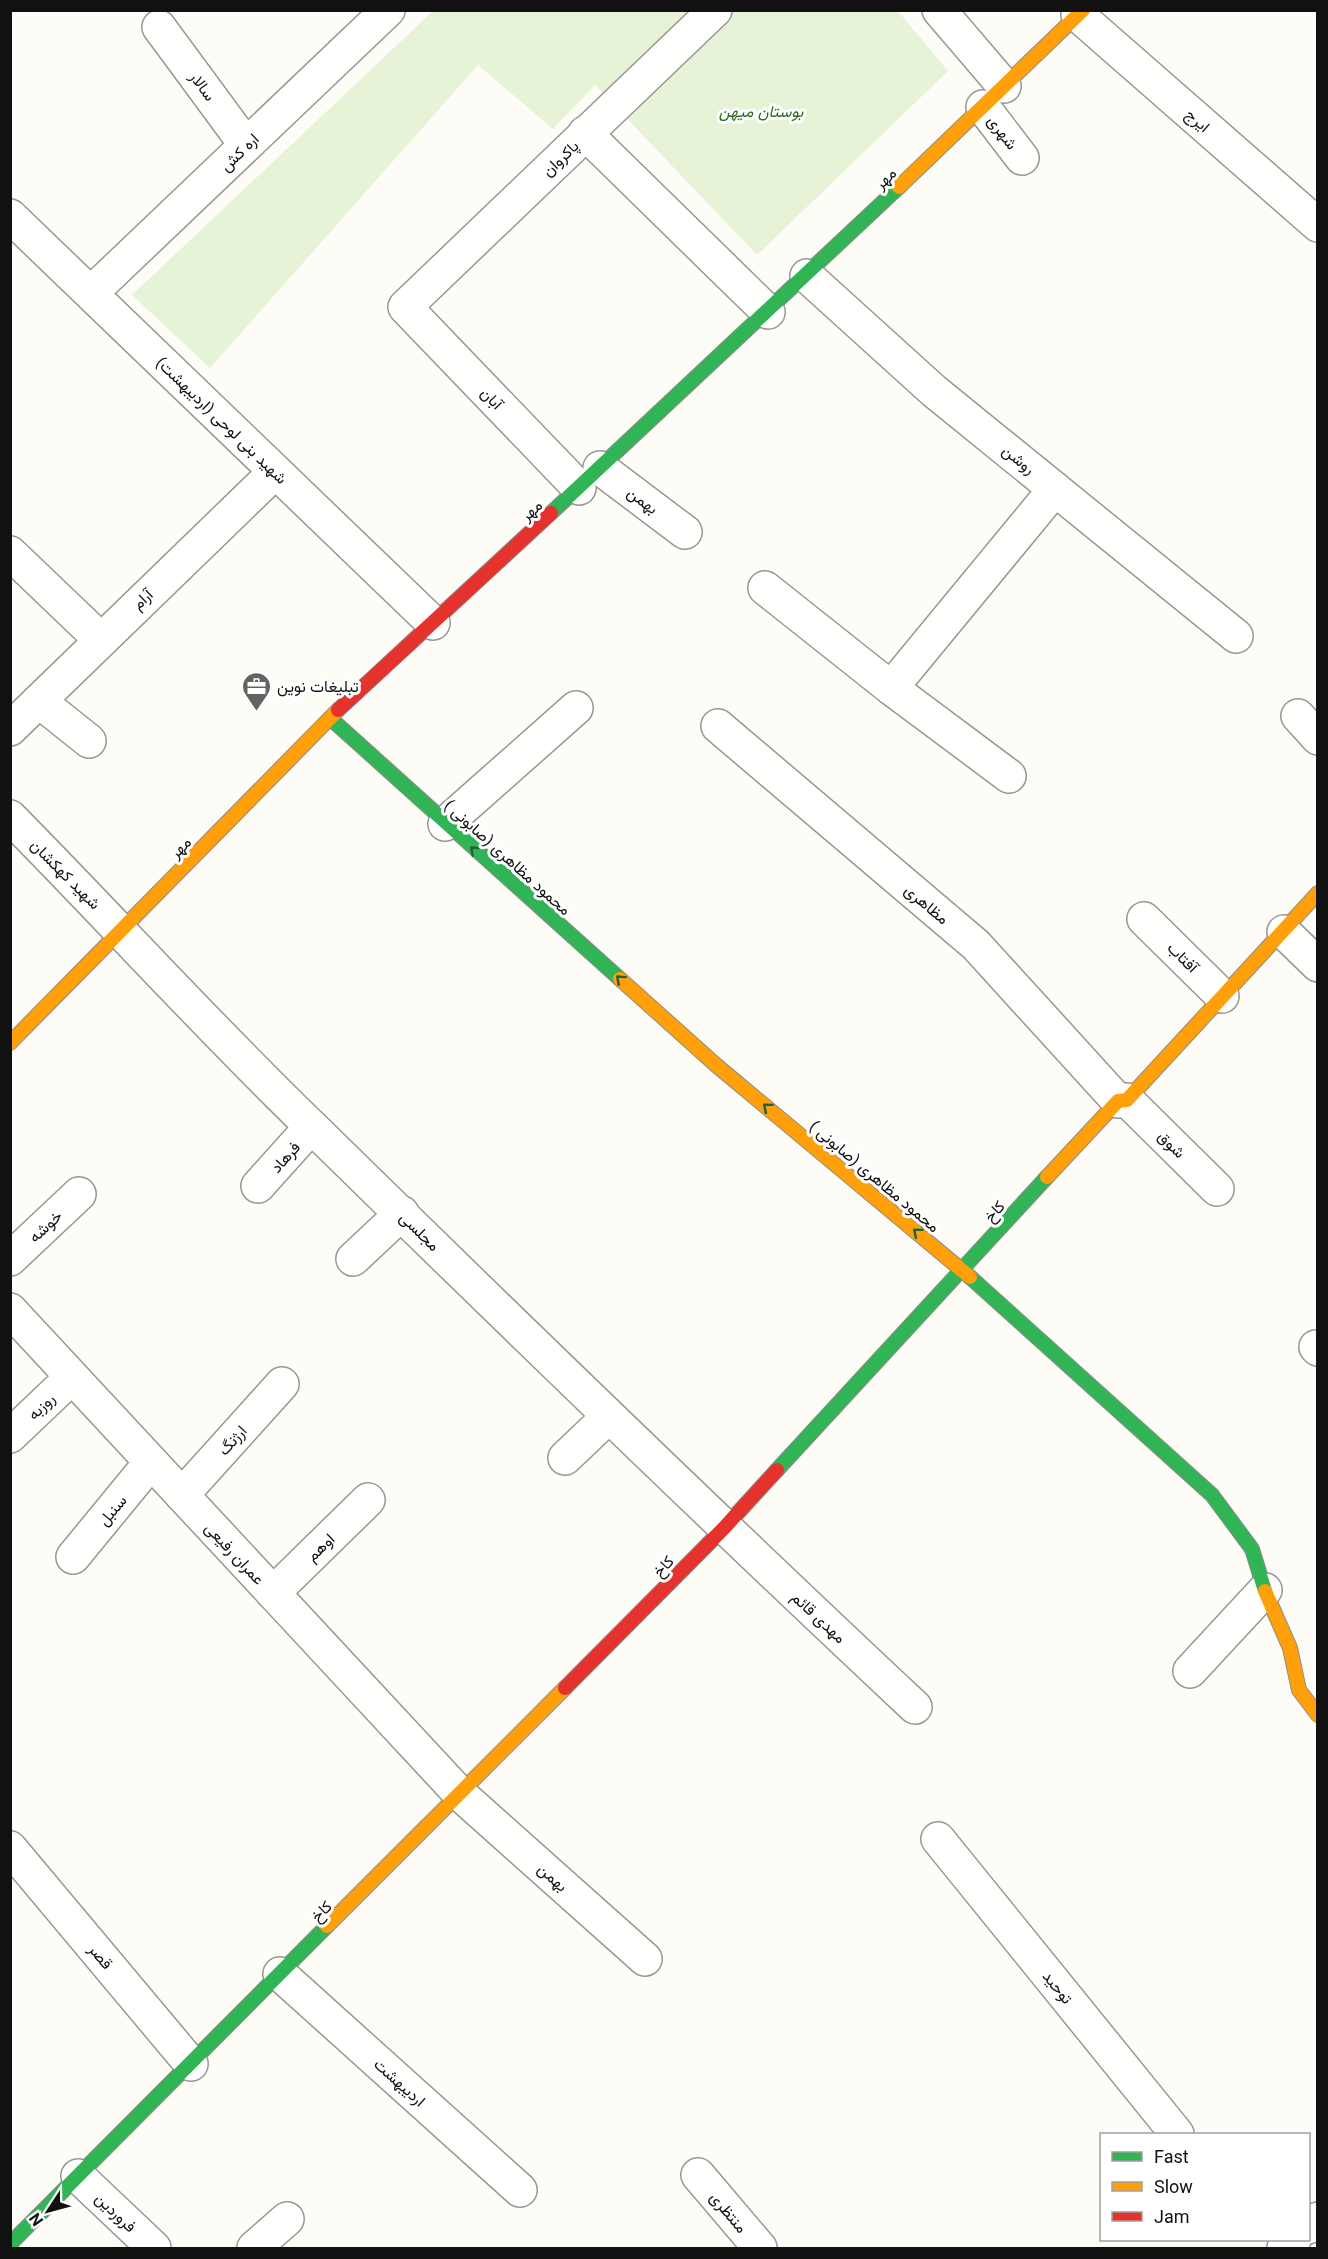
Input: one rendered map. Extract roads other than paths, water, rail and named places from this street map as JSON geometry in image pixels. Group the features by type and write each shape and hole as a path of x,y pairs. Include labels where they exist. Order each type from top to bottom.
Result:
{"street":[{"name":"اره کش","path":"91,293 388,10"},
{"name":"پاکروان","path":"405,307 715,10"},
{"name":"شهری","path":"939,10 994,96 1022,158"},
{"name":"مهر","path":"10,1043 330,718 807,276 1080,13"},
{"name":"ایرج","path":"1080,13 1317,225"},
{"name":"سالار","path":"159,27 246,145"},
{"path":"585,134 768,312"},
{"name":"شهید بنی لوحی (اردیبهشت)","path":"10,216 433,623"},
{"name":"روشن","path":"807,276 934,391 1236,636"},
{"name":"آبان","path":"405,307 590,478"},
{"name":"آرام","path":"10,729 100,639 275,472"},
{"name":"بهمن","path":"590,478 685,532"},
{"path":"891,688 1055,489"},
{"path":"10,553 100,639"},
{"path":"765,588 891,688 1009,776"},
{"path":"39,701 89,741"},
{"path":"445,824 576,708"},
{"name":"محمود مظاهری (صابونی )","path":"330,718 445,824 717,1065 962,1270 1212,1495 1252,1549 1265,1590 1290,1648 1299,1690 1317,1715"},
{"name":"مظاهری","path":"718,726 976,945 1123,1100"},
{"name":"شهید کهکشان","path":"10,818 122,930"},
{"name":"کاخ","path":"10,2244 724,1528 962,1270 1284,932 1317,893"},
{"name":"آفتاب","path":"1144,919 1222,996"},
{"name":"مجلسی","path":"122,930 311,1127 724,1528"},
{"path":"1284,932 1317,965"},
{"name":"شوق","path":"1123,1100 1217,1189"},
{"name":"فرهاد","path":"258,1186 311,1127"},
{"name":"خوشه","path":"10,1258 80,1194"},
{"path":"353,1259 402,1213"},
{"name":"عمران رفیعی","path":"10,1310 460,1794"},
{"name":"روزبه","path":"10,1436 72,1377"},
{"name":"ارژنگ","path":"182,1495 282,1384"},
{"path":"565,1458 608,1417"},
{"name":"سنبل","path":"73,1557 151,1462"},
{"name":"اوهم","path":"273,1593 368,1500"},
{"name":"مهدی قائم","path":"724,1528 915,1707"},
{"path":"1190,1671 1265,1590"},
{"name":"بهمن","path":"460,1794 645,1959"},
{"name":"توحید","path":"938,1839 1176,2133"},
{"name":"قصر","path":"10,1848 191,2064"},
{"name":"اردیبهشت","path":"280,1974 520,2190"},
{"name":"منتظری","path":"698,2175 760,2248"},
{"name":"فروردین","path":"78,2176 154,2248"},
{"path":"254,2248 287,2219"}],"place":[{"name":"تبلیغات نوین","path":"256,712"}],"park label":[{"name":"بوستان میهن","path":"761,111"}]}
